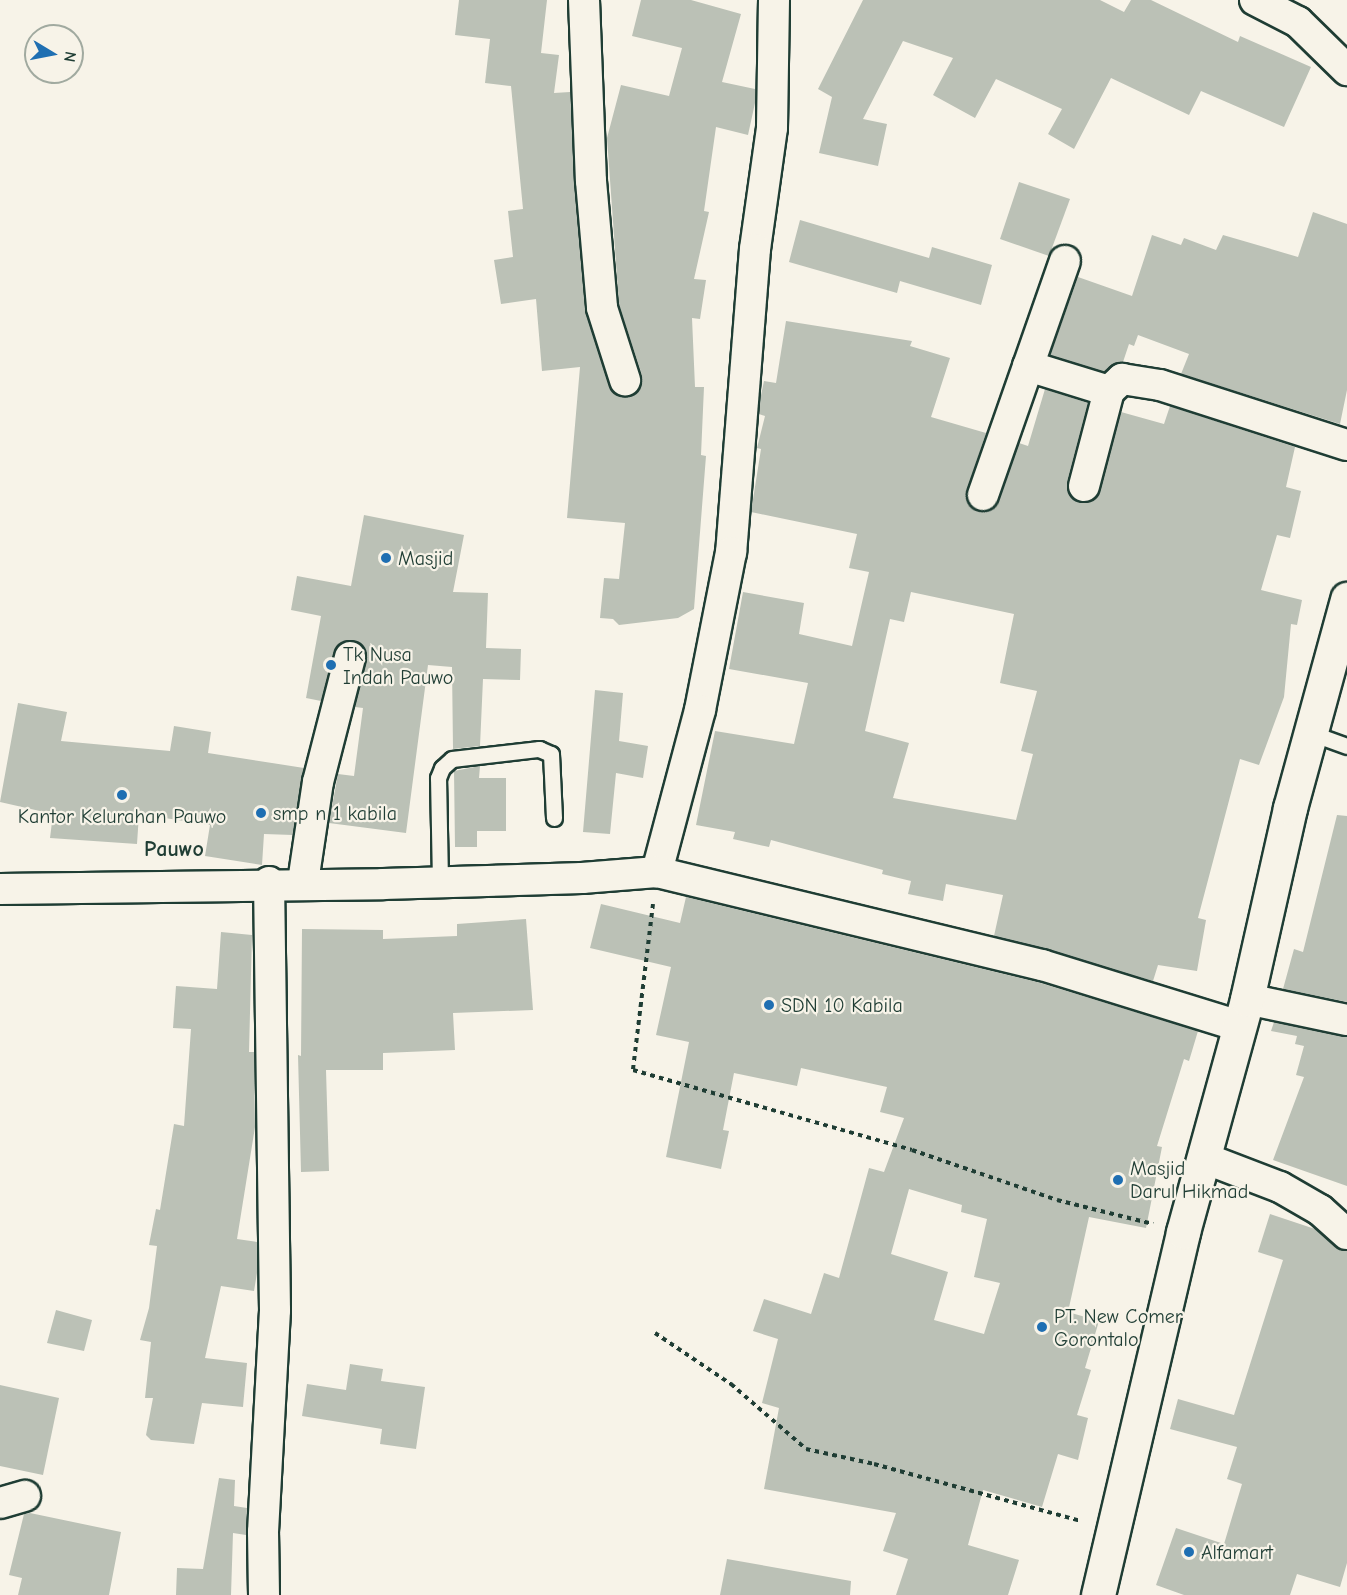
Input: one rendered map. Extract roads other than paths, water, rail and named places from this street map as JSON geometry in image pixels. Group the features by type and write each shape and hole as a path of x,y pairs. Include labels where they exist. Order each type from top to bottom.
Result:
{"main road":[{"path":"1098,1595 1183,1232 1243,1012 1290,808 1347,599"}],"street":[{"path":"584,0 602,308 625,380"},
{"path":"657,872 700,710 731,552 755,249 772,128 774,0"},
{"path":"1256,0 1298,22 1347,70"},
{"path":"983,495 1065,261"},
{"path":"1028,366 1109,392"},
{"path":"1084,486 1109,392 1122,379 1131,378 1347,445"},
{"path":"303,882 318,782 350,657"},
{"path":"0,889 269,882 440,882 582,878 657,872 1243,1012 1347,1020"},
{"path":"264,1595 263,1532 275,1310 269,882"},
{"path":"1204,1158 1280,1187 1320,1210 1347,1234"}],"lane":[{"path":"1311,734 1347,746"},
{"path":"440,882 438,778 442,768 452,759 539,749 550,754 554,818"}],"place":[{"name":"Masjid","path":"386,558"},
{"name":"Tk Nusa Indah Pauwo","path":"331,665"},
{"name":"Kantor Kelurahan Pauwo","path":"122,795"},
{"name":"smp n 1 kabila","path":"261,813"},
{"name":"SDN 10 Kabila","path":"769,1005"},
{"name":"Masjid Darul Hikmad","path":"1118,1180"},
{"name":"PT. New Comer Gorontalo","path":"1042,1327"},
{"name":"Alfamart","path":"1189,1552"}],"district":[{"name":"Pauwo","path":"174,850"}]}
